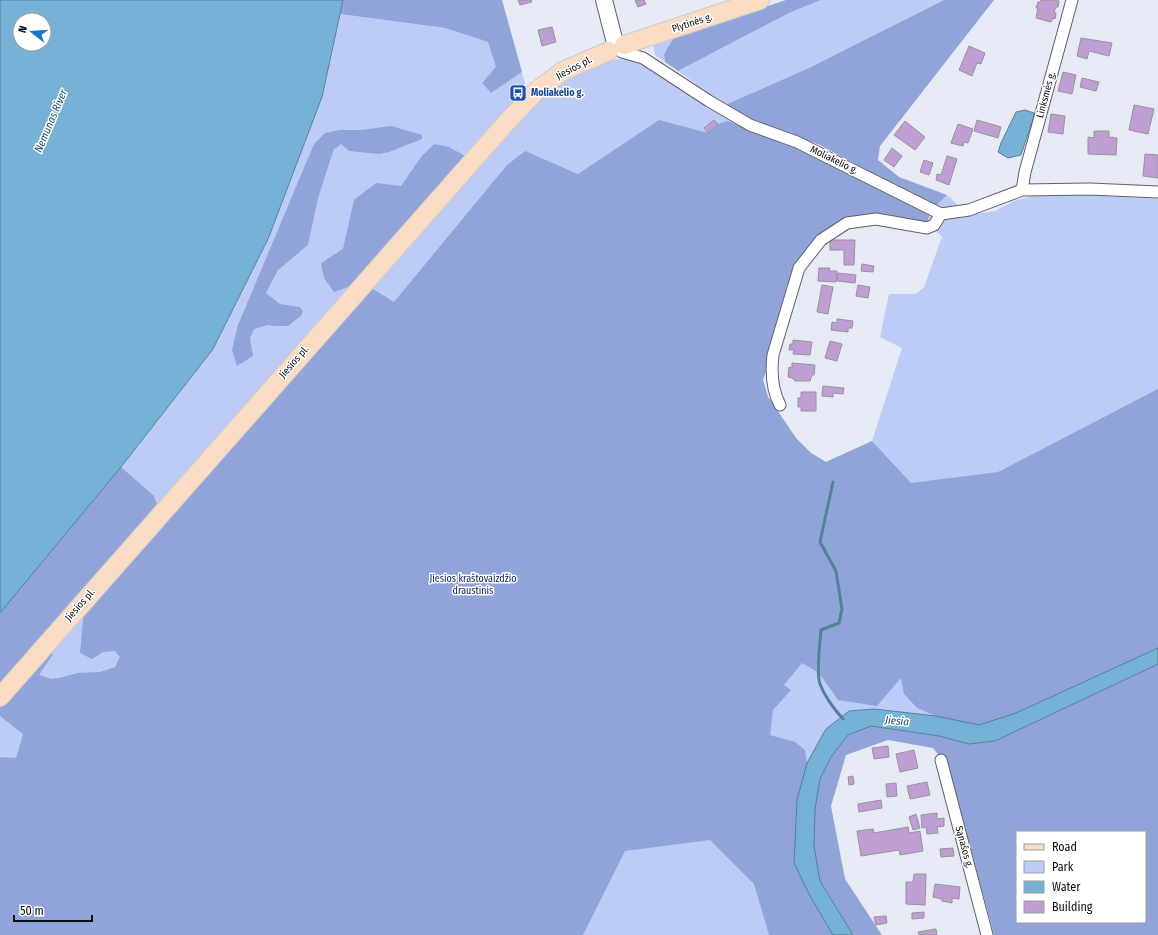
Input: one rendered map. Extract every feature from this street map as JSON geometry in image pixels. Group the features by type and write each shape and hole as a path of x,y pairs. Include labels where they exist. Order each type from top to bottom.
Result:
{"main road":[{"path":"604,0 617,47"},
{"name":"Plytinės g.","path":"617,47 760,0"},
{"name":"Jiesios pl.","path":"0,697 506,123 536,91 563,71 617,47"}],"street":[{"name":"Linksmės g.","path":"1022,190 1025,172 1072,0"},
{"name":"Moliakelio g.","path":"617,47 643,58 709,101 750,125 797,142 941,214"},
{"path":"780,405 775,396 772,369 773,355 799,268 821,240 848,223 876,219 927,228 934,225 941,214 969,210 1022,190 1090,189 1158,192"},
{"name":"Sąnašos g.","path":"941,760 987,935"}],"green space":[{"path":"343,0 502,0 522,72 491,93 482,83 496,67 488,42 445,28 340,14"},
{"path":"786,0 821,0 789,13 678,71 665,62 664,54 674,37"},
{"path":"821,0 944,0 811,67 725,105 678,71 789,13"},
{"path":"944,0 994,0 880,146 878,160 899,177 947,195 935,207 820,145 751,119 725,105 811,67"},
{"name":"Jiesios kraštovaizdžio draustinis","path":"340,14 445,28 488,42 497,67 482,83 491,93 522,72 525,84 513,95 513,102 510,107 543,93 577,73 608,61 626,58 643,58 709,101 930,212 947,195 969,215 995,211 1014,201 1036,195 1091,195 1158,199 1158,658 1000,731 862,718 823,755 844,935 0,935 0,613 121,467 213,349 268,239 322,97","holes":["874,213 927,222 942,237 924,287 916,294 889,294 880,337 902,348 872,441 826,462 811,453 796,438 768,397 763,380 769,363 794,267 846,219"]},
{"path":"674,37 664,54 665,62 655,55 653,43"},
{"name":"Jiesios kraštovaizdžio draustinis","path":"659,120 708,133 718,124 728,121 805,152 930,213 927,222 874,213 846,219 794,267 769,363 763,380 768,397 796,438 811,453 826,462 872,441 911,483 998,472 1158,389 1158,648 1016,713 979,725 936,716 917,708 904,694 901,678 877,706 838,700 819,673 802,663 784,685 791,690 773,710 770,735 795,742 805,750 807,763 797,800 794,863 810,896 833,935 769,935 754,884 710,840 625,851 583,935 0,935 0,757 16,758 23,734 0,716 0,708 48,649 53,654 39,675 51,679 77,673 100,672 115,667 120,657 115,651 103,652 92,659 80,653 84,607 370,287 394,302 507,165 525,151 578,174"},
{"path":"391,126 422,135 422,139 389,152 379,154 349,151 341,144 334,149 318,198 308,245 278,270 266,293 280,304 300,307 303,311 301,316 288,326 268,325 254,329 250,338 253,356 237,366 232,350 238,325 314,144 325,133 340,130 361,130"},
{"path":"434,144 449,147 465,156 351,286 334,292 324,278 321,263 343,249 354,200 376,183 401,186 421,157"},
{"path":"121,467 154,496 158,507 0,687 0,613"},
{"path":"1158,664 1158,935 994,935 949,768 933,748 888,740 846,755 831,806 845,879 882,935 853,935 820,881 814,846 815,809 820,779 831,757 848,735 871,726 939,736 969,744 995,741"}],"water":[{"name":"Nemunas River","path":"0,0 343,0 322,97 268,239 213,349 121,467 0,613"},
{"path":"1025,110 1034,113 1021,155 1008,158 998,152 1001,143 1016,112"},
{"name":"Jiesia","path":"1158,648 1158,664 995,741 969,744 939,736 871,726 848,735 831,757 820,779 815,809 814,846 820,881 853,935 833,935 810,896 794,863 797,800 807,763 826,729 849,711 874,709 936,716 979,725 1016,713"}],"building":[{"path":"518,0 531,0 532,2 520,5"},
{"path":"635,0 644,0 646,4 638,7"},
{"path":"1041,0 1058,0 1059,2 1058,7 1056,7 1054,12 1056,13 1055,19 1053,18 1051,22 1036,18 1038,8 1036,8 1038,2"},
{"path":"552,27 556,42 542,46 538,30"},
{"path":"1081,38 1112,43 1109,56 1089,51 1087,59 1077,56"},
{"path":"969,46 985,53 981,64 977,63 972,76 959,70"},
{"path":"1063,72 1076,75 1072,94 1058,91"},
{"path":"1082,78 1099,82 1096,91 1080,87"},
{"path":"1134,105 1154,109 1148,134 1129,130"},
{"path":"1051,114 1065,116 1063,134 1048,132"},
{"path":"714,120 718,124 708,133 704,128"},
{"path":"977,120 1001,127 998,138 974,131"},
{"path":"905,121 925,137 915,150 894,135"},
{"path":"958,124 973,129 968,143 964,142 963,146 951,143"},
{"path":"1094,131 1109,131 1109,137 1117,138 1116,155 1088,154 1088,137 1094,138"},
{"path":"892,148 902,156 894,167 884,160"},
{"path":"1145,154 1158,155 1158,178 1143,176"},
{"path":"947,156 957,159 949,185 936,180 937,174 941,175"},
{"path":"924,160 933,163 929,175 920,172"},
{"path":"830,240 855,240 854,265 844,265 844,250 830,250"},
{"path":"862,264 874,266 873,272 861,271"},
{"path":"819,268 830,268 829,271 837,271 836,282 818,281"},
{"path":"838,273 856,275 855,283 837,281"},
{"path":"822,285 833,287 828,314 817,312"},
{"path":"858,285 870,287 868,298 856,296"},
{"path":"837,319 853,321 852,328 848,328 848,332 831,330 832,322 837,323"},
{"path":"793,340 812,342 810,355 793,354 794,350 789,350 790,344 793,344"},
{"path":"830,341 842,344 837,361 825,358"},
{"path":"792,363 815,365 814,375 812,375 810,381 795,381 788,377 789,367 792,368"},
{"path":"823,386 844,388 843,394 833,393 833,397 822,396"},
{"path":"801,392 816,392 816,411 801,411 801,407 798,407 798,398 801,398"},
{"path":"888,746 889,757 874,759 872,748"},
{"path":"914,750 918,768 900,772 896,754"},
{"path":"853,776 854,784 849,785 848,777"},
{"path":"927,782 930,795 910,799 907,786"},
{"path":"896,783 897,796 887,797 886,784"},
{"path":"881,800 882,808 859,812 858,804"},
{"path":"937,813 937,819 944,818 944,826 937,827 938,833 927,834 926,827 922,828 921,815"},
{"path":"916,814 920,828 913,830 909,817"},
{"path":"908,827 909,833 920,831 923,851 900,855 899,850 861,856 857,831 873,829 874,833"},
{"path":"953,848 954,856 941,857 940,849"},
{"path":"914,874 926,874 925,905 906,904 906,882 913,882"},
{"path":"935,884 960,887 959,899 952,898 952,903 933,897"},
{"path":"924,912 924,918 912,919 912,913"},
{"path":"886,916 887,923 876,925 874,917"},
{"path":"936,929 937,935 919,935 918,932"}],"waterway":[{"path":"833,482 820,542 836,571 842,609 839,623 821,630 818,673 824,694 843,719"}],"place":[{"name":"Moliakelio g.","path":"518,93"}]}
